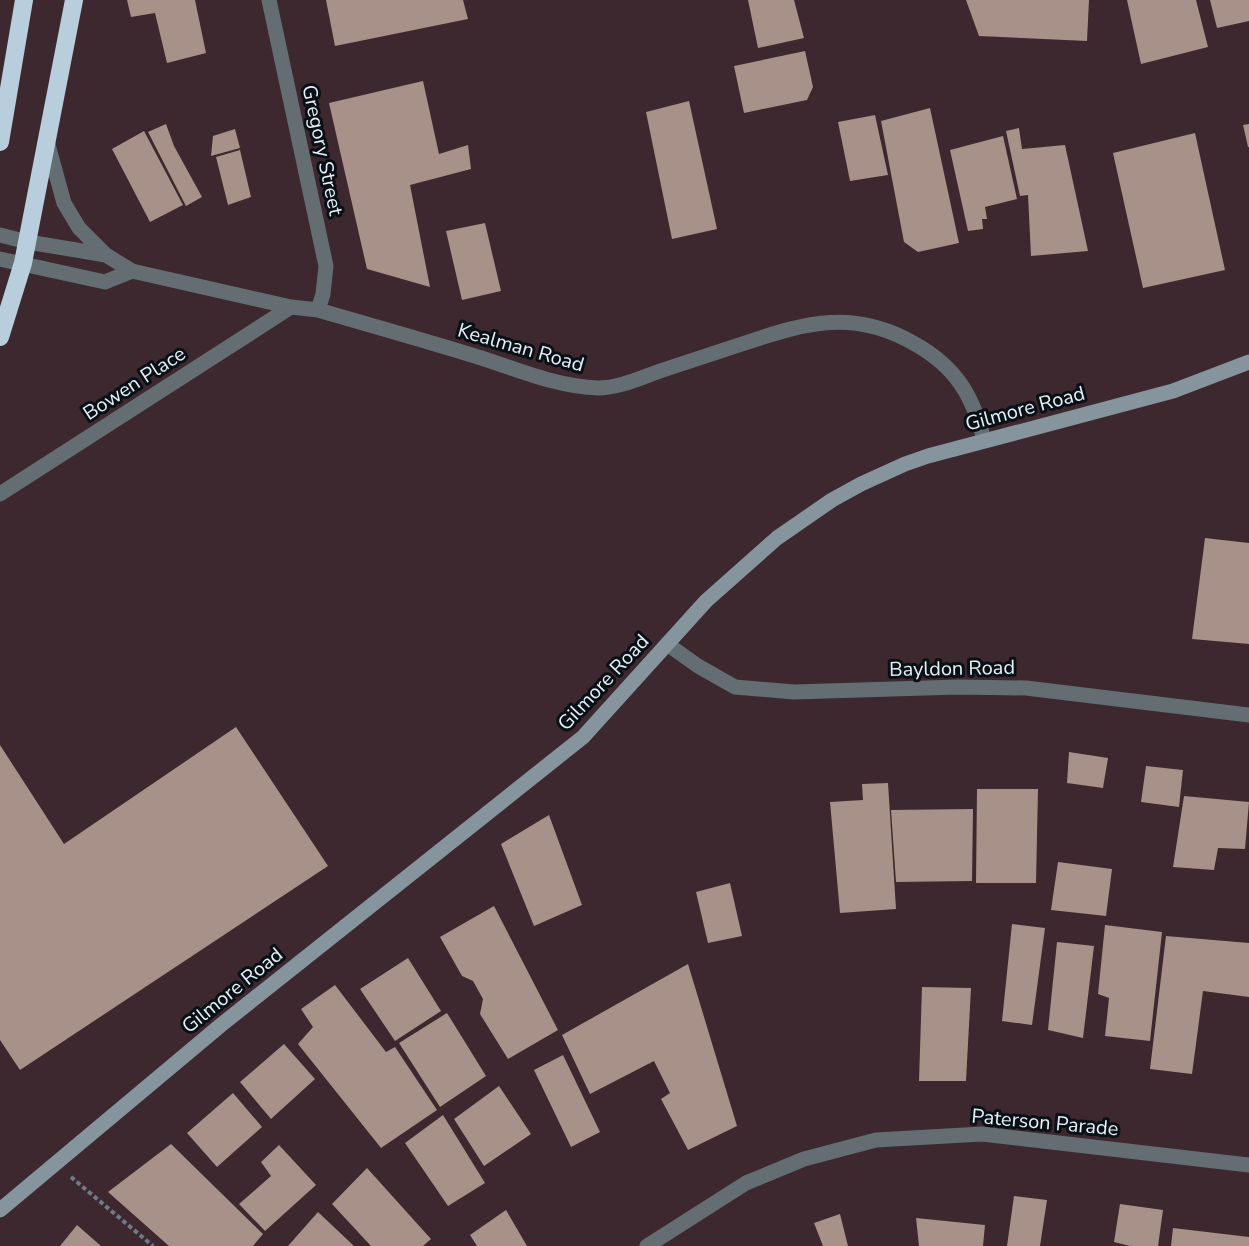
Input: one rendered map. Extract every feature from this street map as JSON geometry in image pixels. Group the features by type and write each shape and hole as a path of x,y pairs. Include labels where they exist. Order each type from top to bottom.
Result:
{"highway":[{"path":"0,142 24,0"},
{"path":"0,337 28,242 74,0"}],"street":[{"name":"Gregory Street","path":"269,0 326,266 323,294 318,310"},
{"name":"Kealman Road","path":"47,141 64,204 79,228 106,255 132,272 291,307 318,310 565,383 593,387 616,386 810,323 831,321 867,324 905,338 941,360 970,398 984,440"},
{"name":"Kealman Road","path":"0,235 106,255"},
{"path":"0,259 105,282 132,272"},
{"name":"Bowen Place","path":"0,494 291,307"},
{"name":"Gilmore Road","path":"0,1210 221,1025 583,737 706,601 777,538 818,509 861,484 905,464 984,440 1173,391 1249,362"},
{"name":"Bayldon Road","path":"667,644 698,666 735,687 794,692 958,687 1026,688 1249,715"},
{"name":"Paterson Parade","path":"647,1246 746,1183 804,1159 876,1140 982,1134 1249,1165"}],"path":[{"path":"55,1163 153,1246"}],"shaded area":[{"path":"0,0 1249,0 1249,1246 0,1246"}],"building":[{"path":"127,0 195,0 206,53 167,63 155,13 131,17"},
{"path":"326,0 463,0 468,19 335,46"},
{"path":"748,0 794,0 804,38 758,48"},
{"path":"966,0 1089,0 1087,41 979,36"},
{"path":"1127,0 1196,0 1208,47 1141,64"},
{"path":"1210,0 1249,0 1249,21 1217,28"},
{"path":"805,51 813,87 807,100 744,113 734,66"},
{"path":"423,81 439,154 468,145 471,169 410,185 430,287 367,269 329,103"},
{"path":"689,101 717,229 672,239 646,112"},
{"path":"930,108 959,243 918,252 904,242 881,121"},
{"path":"875,115 888,175 850,181 838,122"},
{"path":"166,124 174,146 202,197 186,206 148,132"},
{"path":"1249,124 1249,147 1248,147 1243,125"},
{"path":"1019,128 1022,149 1065,145 1088,251 1031,256 1028,195 1020,196 1006,131"},
{"path":"235,129 240,148 211,156 213,136"},
{"path":"144,131 183,205 150,222 112,149"},
{"path":"1195,133 1225,270 1143,288 1113,153"},
{"path":"1003,136 1017,199 985,207 987,219 982,219 983,229 968,231 950,150"},
{"path":"240,150 251,197 228,205 216,157"},
{"path":"485,223 501,291 462,300 446,231"},
{"path":"1205,538 1249,543 1249,644 1192,639"},
{"path":"236,727 328,866 20,1070 0,1040 0,745 64,844"},
{"path":"1069,752 1108,758 1103,788 1067,783"},
{"path":"1146,766 1183,770 1179,807 1141,802"},
{"path":"888,783 896,909 840,913 830,802 863,800 862,784"},
{"path":"977,789 1038,789 1036,883 976,883"},
{"path":"1184,796 1249,802 1245,849 1218,848 1214,870 1173,867"},
{"path":"973,809 972,881 896,882 891,810"},
{"path":"549,815 582,905 534,926 501,844"},
{"path":"1058,862 1112,869 1106,916 1051,910"},
{"path":"730,883 742,936 708,943 696,892"},
{"path":"494,906 558,1030 508,1059 480,1014 483,999 473,981 462,976 440,937"},
{"path":"1012,924 1045,928 1032,1025 1002,1021"},
{"path":"1105,925 1162,932 1150,1041 1105,1036 1109,998 1098,994"},
{"path":"1166,936 1249,943 1249,997 1203,991 1192,1074 1150,1069"},
{"path":"1057,942 1094,946 1083,1038 1048,1030"},
{"path":"408,958 441,1011 395,1041 360,989"},
{"path":"688,964 737,1126 688,1150 661,1099 670,1093 654,1061 590,1094 562,1035"},
{"path":"335,985 386,1052 395,1047 437,1110 381,1148 298,1044 313,1027 301,1009"},
{"path":"922,987 971,988 966,1081 919,1081"},
{"path":"447,1013 486,1076 440,1107 399,1043"},
{"path":"284,1044 315,1079 271,1119 240,1082"},
{"path":"563,1055 600,1132 571,1147 534,1070"},
{"path":"499,1086 531,1134 484,1166 454,1119"},
{"path":"233,1093 262,1127 217,1167 187,1133"},
{"path":"443,1115 485,1183 448,1206 405,1143"},
{"path":"171,1144 263,1234 253,1246 169,1246 108,1192"},
{"path":"279,1145 316,1185 265,1231 239,1204 271,1176 261,1162"},
{"path":"367,1168 431,1239 423,1246 371,1246 332,1204"},
{"path":"1014,1196 1047,1200 1040,1246 1007,1246"},
{"path":"1120,1204 1163,1210 1158,1246 1130,1246 1114,1242"},
{"path":"506,1210 527,1246 477,1246 470,1235"},
{"path":"318,1212 354,1246 288,1246"},
{"path":"840,1214 848,1246 823,1246 814,1223"},
{"path":"916,1218 985,1225 983,1246 919,1246"},
{"path":"77,1225 101,1246 60,1246"},
{"path":"1173,1228 1249,1237 1249,1246 1171,1246"}]}
